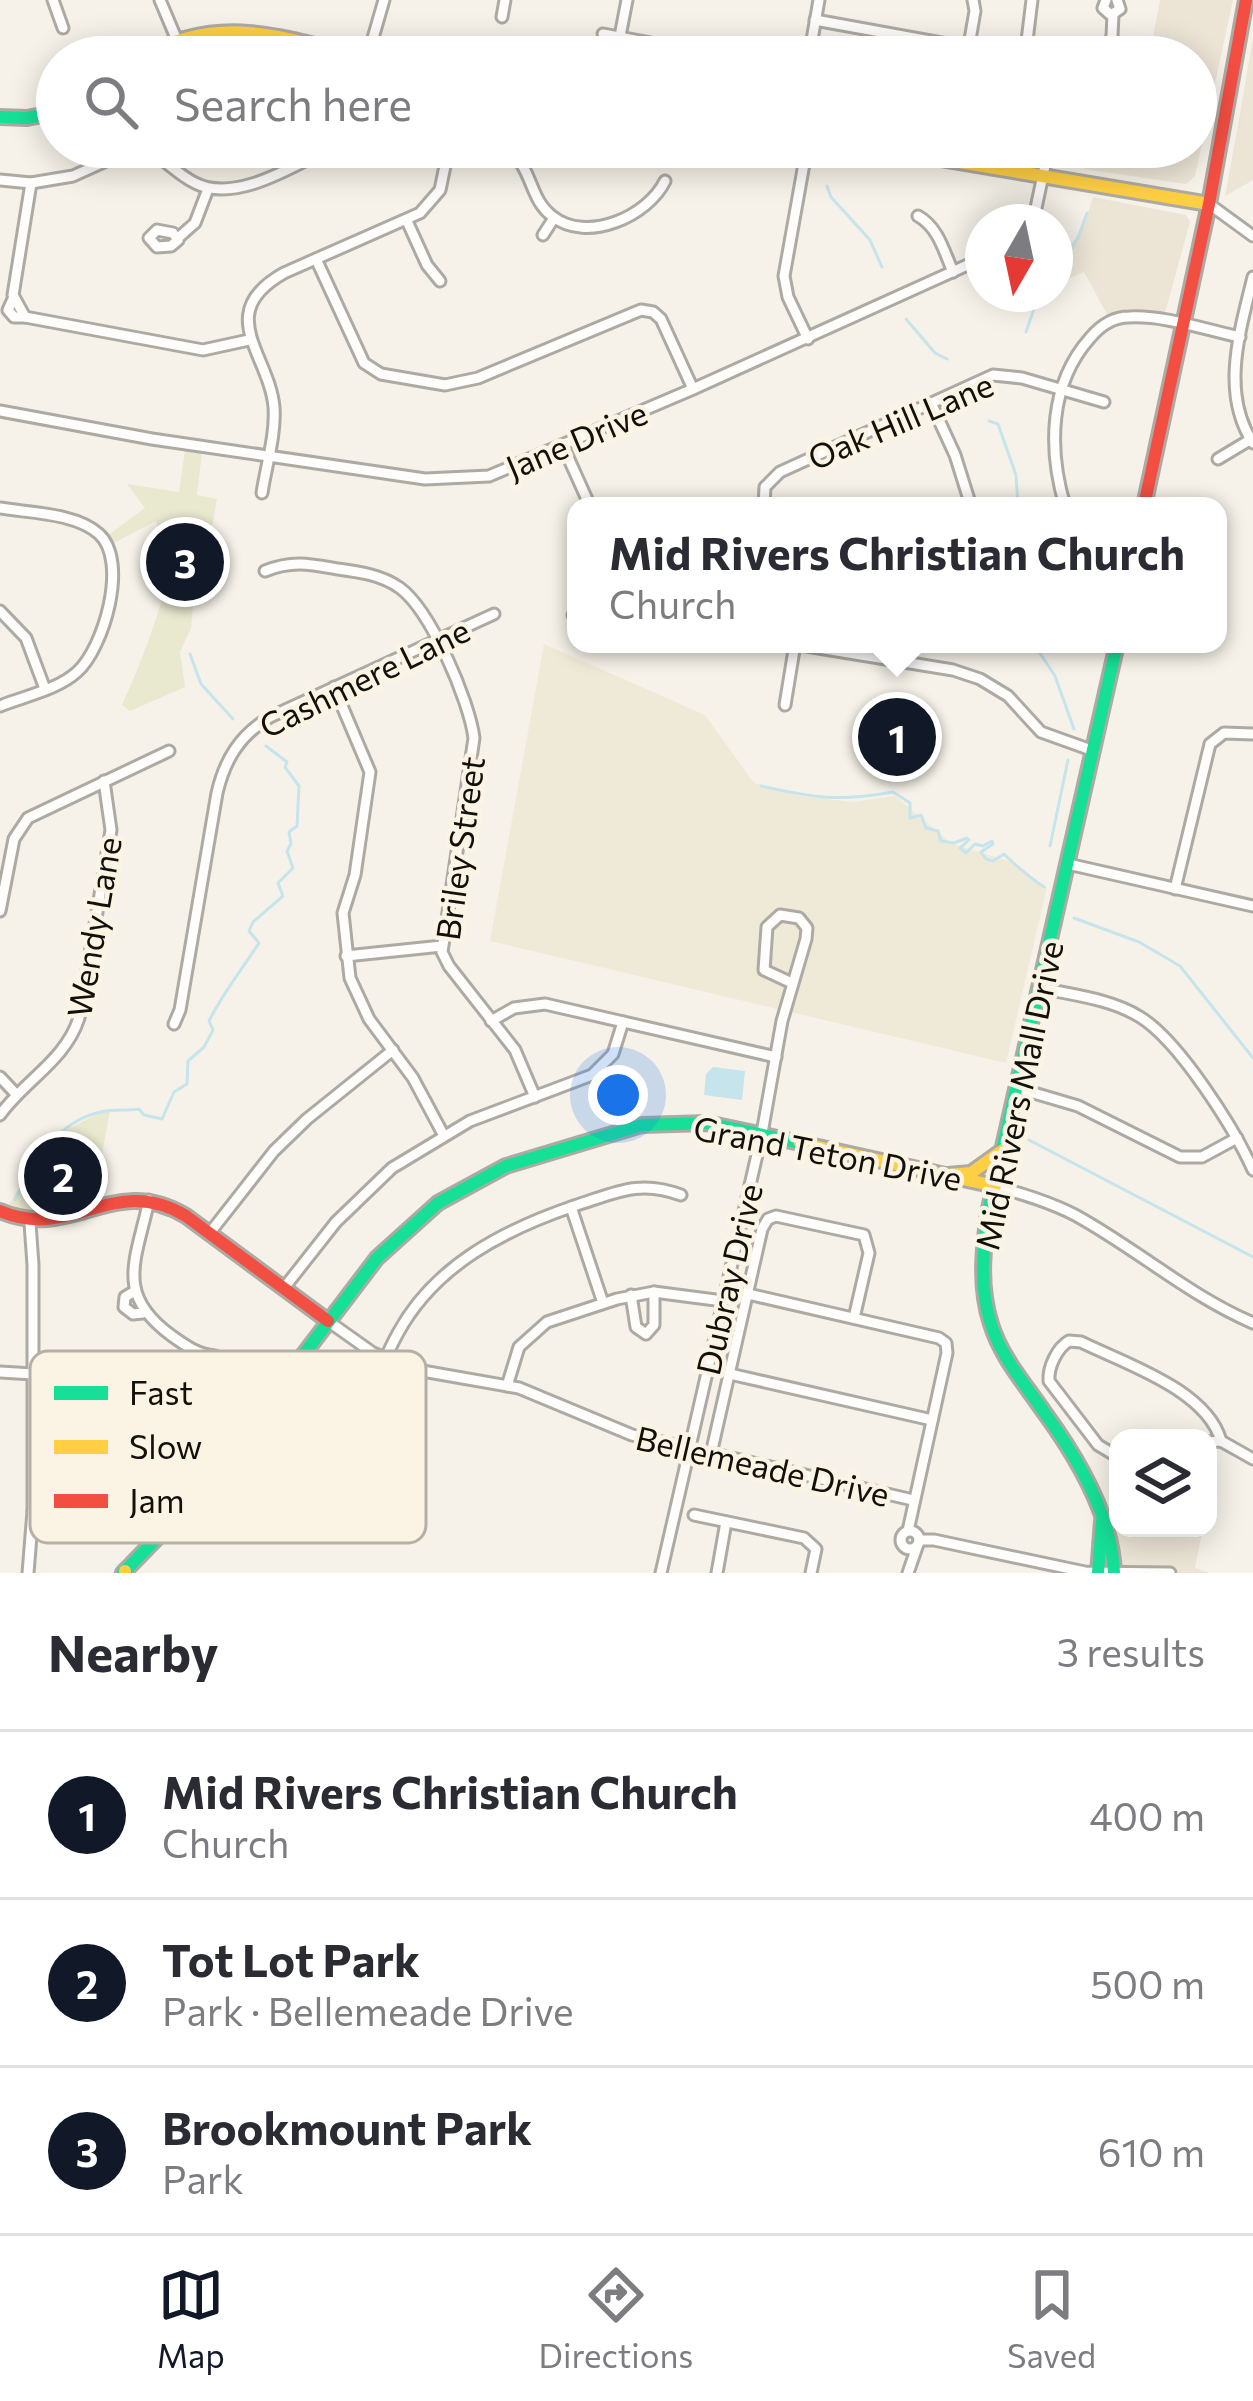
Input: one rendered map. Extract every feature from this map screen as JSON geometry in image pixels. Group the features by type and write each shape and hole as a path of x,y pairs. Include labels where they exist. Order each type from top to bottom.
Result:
{"main road":[{"path":"1217,160 1246,0"},
{"path":"183,36 235,29 266,36"},
{"path":"0,117 36,116"},
{"path":"1001,168 1209,204"},
{"path":"1146,497 1216,168"},
{"name":"Mid Rivers Mall Drive","path":"1114,1573 1114,1544 1085,1476 1010,1368 991,1324 982,1254 1115,653"},
{"name":"Grand Teton Drive","path":"305,1351 377,1258 419,1217 463,1187 506,1166 642,1125 707,1124 762,1133 995,1186"},
{"path":"948,1175 971,1173 1003,1150"},
{"path":"0,1210 30,1223 59,1220 114,1201 148,1200"},
{"name":"Bellemeade Drive","path":"148,1200 174,1209 328,1321"},
{"name":"Mid Rivers Mall Drive","path":"1098,1572 1102,1521"},
{"name":"Grand Teton Drive","path":"125,1572 153,1543"}],"street":[{"path":"52,0 63,28"},
{"path":"160,0 176,36"},
{"path":"375,36 384,0"},
{"path":"502,17 506,0"},
{"path":"620,36 628,0"},
{"path":"812,36 819,0"},
{"path":"971,36 973,0"},
{"path":"1028,36 1032,0"},
{"path":"1106,0 1104,10 1113,15"},
{"path":"1112,36 1113,15 1120,9 1117,0"},
{"path":"815,20 889,36"},
{"path":"603,34 614,36"},
{"path":"0,180 31,183 91,168"},
{"path":"174,168 208,189 244,186 285,168"},
{"path":"262,493 274,403 250,340 250,308 263,286 407,221 434,200 443,168"},
{"path":"526,168 540,202 554,218 576,225 613,223 656,200 665,181"},
{"path":"803,168 784,277 808,339"},
{"path":"1038,204 1046,168"},
{"path":"31,183 13,298 25,317 203,350 250,340"},
{"path":"178,238 195,223 208,189"},
{"path":"1209,204 1253,236"},
{"path":"918,216 937,234 953,272"},
{"path":"543,235 554,218"},
{"path":"407,221 427,265 440,281"},
{"path":"316,259 358,356 381,374 462,384 641,310 662,320 693,389"},
{"name":"Jane Drive","path":"0,411 152,439 443,480 489,476 965,266"},
{"path":"1218,460 1252,440 1233,392 1253,277"},
{"path":"1064,497 1055,417 1060,389 1072,359 1100,326 1128,316 1240,337"},
{"name":"Oak Hill Lane","path":"764,497 765,487 780,472 993,375 1022,378 1104,402"},
{"path":"932,403 967,497"},
{"path":"563,446 586,497"},
{"path":"0,508 72,521 99,534 116,572 92,651 76,672 0,706"},
{"name":"Briley Street","path":"265,571 293,561 383,579 416,604 436,641 470,717 474,750 442,946 448,966 524,1067 535,1097"},
{"path":"0,611 26,638 45,689"},
{"name":"Cashmere Lane","path":"174,1024 214,808 229,757 255,726 494,614"},
{"path":"785,705 793,653"},
{"path":"848,653 980,679 1008,696 1041,732 1094,751"},
{"path":"334,687 370,772 356,875 343,913 346,956 362,1007 443,1134"},
{"path":"1175,889 1210,744 1224,733 1253,734"},
{"path":"0,911 11,850 21,827 40,810 169,751"},
{"name":"Wendy Lane","path":"0,1115 67,1047 79,1018 111,830 104,781"},
{"path":"1069,864 1253,906"},
{"name":"Dubray Drive","path":"661,1573 792,983 807,934 804,923 793,915 777,916 766,927 764,970 792,983"},
{"path":"346,956 442,946"},
{"path":"1040,988 1125,1010 1160,1032 1237,1138 1253,1170"},
{"path":"491,1021 529,1003 776,1057"},
{"path":"284,1288 370,1186 443,1134 600,1069 613,1054 623,1022"},
{"path":"208,1234 291,1135 393,1050"},
{"path":"0,1077 16,1094"},
{"path":"1017,1088 1078,1106 1180,1157 1202,1156 1237,1138"},
{"path":"391,1351 408,1317 463,1261 511,1230 647,1185 681,1195"},
{"name":"Grand Teton Drive","path":"995,1186 1079,1218 1198,1297 1253,1323"},
{"path":"148,1200 135,1291 143,1313 195,1351"},
{"path":"571,1207 603,1303"},
{"path":"711,1454 768,1219 776,1216 864,1235 869,1252 854,1318"},
{"path":"30,1223 33,1351"},
{"path":"736,1248 757,1254"},
{"path":"631,1295 637,1327 646,1334 654,1325 653,1292"},
{"path":"507,1386 514,1357 529,1335 547,1322 653,1292 723,1301"},
{"path":"748,1294 946,1343 908,1531 901,1538 906,1573"},
{"name":"Bellemeade Drive","path":"328,1321 373,1351"},
{"path":"1109,1451 1094,1442 1049,1381 1058,1352 1069,1341 1084,1343 1193,1400 1216,1429"},
{"name":"Bellemeade Drive","path":"426,1372 549,1398 632,1436 914,1500"},
{"path":"730,1374 932,1420"},
{"path":"1221,1441 1233,1430"},
{"path":"1217,1431 1221,1441"},
{"path":"1217,1441 1253,1459"},
{"path":"694,1515 804,1538 816,1549 812,1573"},
{"path":"717,1573 727,1522"},
{"path":"906,1573 918,1542 915,1532 908,1531"},
{"path":"918,1542 1098,1572 1170,1573"},
{"path":"903,1546 911,1549 918,1542"},
{"path":"28,1573 30,1543"}],"shaded area":[{"path":"1160,0 1233,0 1217,74 1217,36 1153,36"},
{"path":"1253,37 1253,180 1225,196 1240,114"},
{"path":"1084,168 1197,168 1186,184"},
{"path":"1093,197 1186,215 1190,222 1165,313 1132,309 1108,316 1084,272 1073,277 1073,242"},
{"path":"544,644 705,715 754,783 801,796 852,802 895,796 952,844 1009,861 1047,887 1006,1063 490,941"},
{"path":"1118,1537 1201,1537 1195,1568 1210,1573 1121,1573"}],"green space":[{"path":"186,443 203,444 197,495 217,499 203,578 195,585 191,628 180,652 185,687 130,711 122,705 160,606 166,578 164,557 156,521 108,546 103,539 145,508 127,484 179,492"},
{"path":"110,1111 92,1208 59,1220 4,1213 40,1151 66,1130"}],"water":[{"path":"713,1067 745,1071 742,1100 704,1095 706,1074"}],"waterway":[{"path":"827,186 831,197 870,240 882,267"},
{"path":"1073,245 1087,213"},
{"path":"1026,332 1033,312"},
{"path":"906,319 935,353 947,359"},
{"path":"989,421 998,424 1016,475 1017,497"},
{"path":"1040,653 1055,676 1074,729"},
{"path":"190,654 201,684 233,719"},
{"path":"15,1200 48,1146 71,1124 110,1111 139,1109 162,1119 174,1092 187,1084 188,1061 204,1047 213,1030 209,1021 259,943 249,931 253,922 283,896 278,883 293,868 287,851 289,832 297,826 299,786 285,767 287,762 266,746"},
{"path":"1050,846 1068,760"},
{"path":"761,786 827,797 893,792 910,803 910,818 921,815 926,828 938,831 941,841 967,838 960,848 966,853 975,844 992,841 981,852 986,859 993,861 1004,854 1044,887"},
{"path":"1074,918 1139,942 1180,966 1253,1058"},
{"path":"1029,1140 1253,1257"}],"traffic: fast":[{"path":"0,117 36,116"},
{"path":"1114,1573 1107,1530 1091,1488 995,1336 983,1269 988,1213 1115,653"},
{"path":"306,1351 377,1258 438,1203 506,1166 642,1125 707,1123 800,1143"},
{"path":"1098,1573 1102,1521"},
{"path":"123,1573 152,1543"}],"traffic: slow":[{"path":"197,36 276,36"},
{"path":"995,168 1209,204"},
{"path":"800,1143 995,1186"},
{"path":"948,1175 971,1173 1003,1150"}],"traffic: jam":[{"path":"1217,160 1246,0"},
{"path":"1146,497 1216,168"},
{"path":"0,1211 49,1219 114,1203 160,1204 186,1216 328,1321"}],"place":[{"name":"Brookmount Park","path":"185,562"},
{"name":"Mid Rivers Christian Church","path":"897,737"},
{"name":"Tot Lot Park","path":"63,1176"}]}
